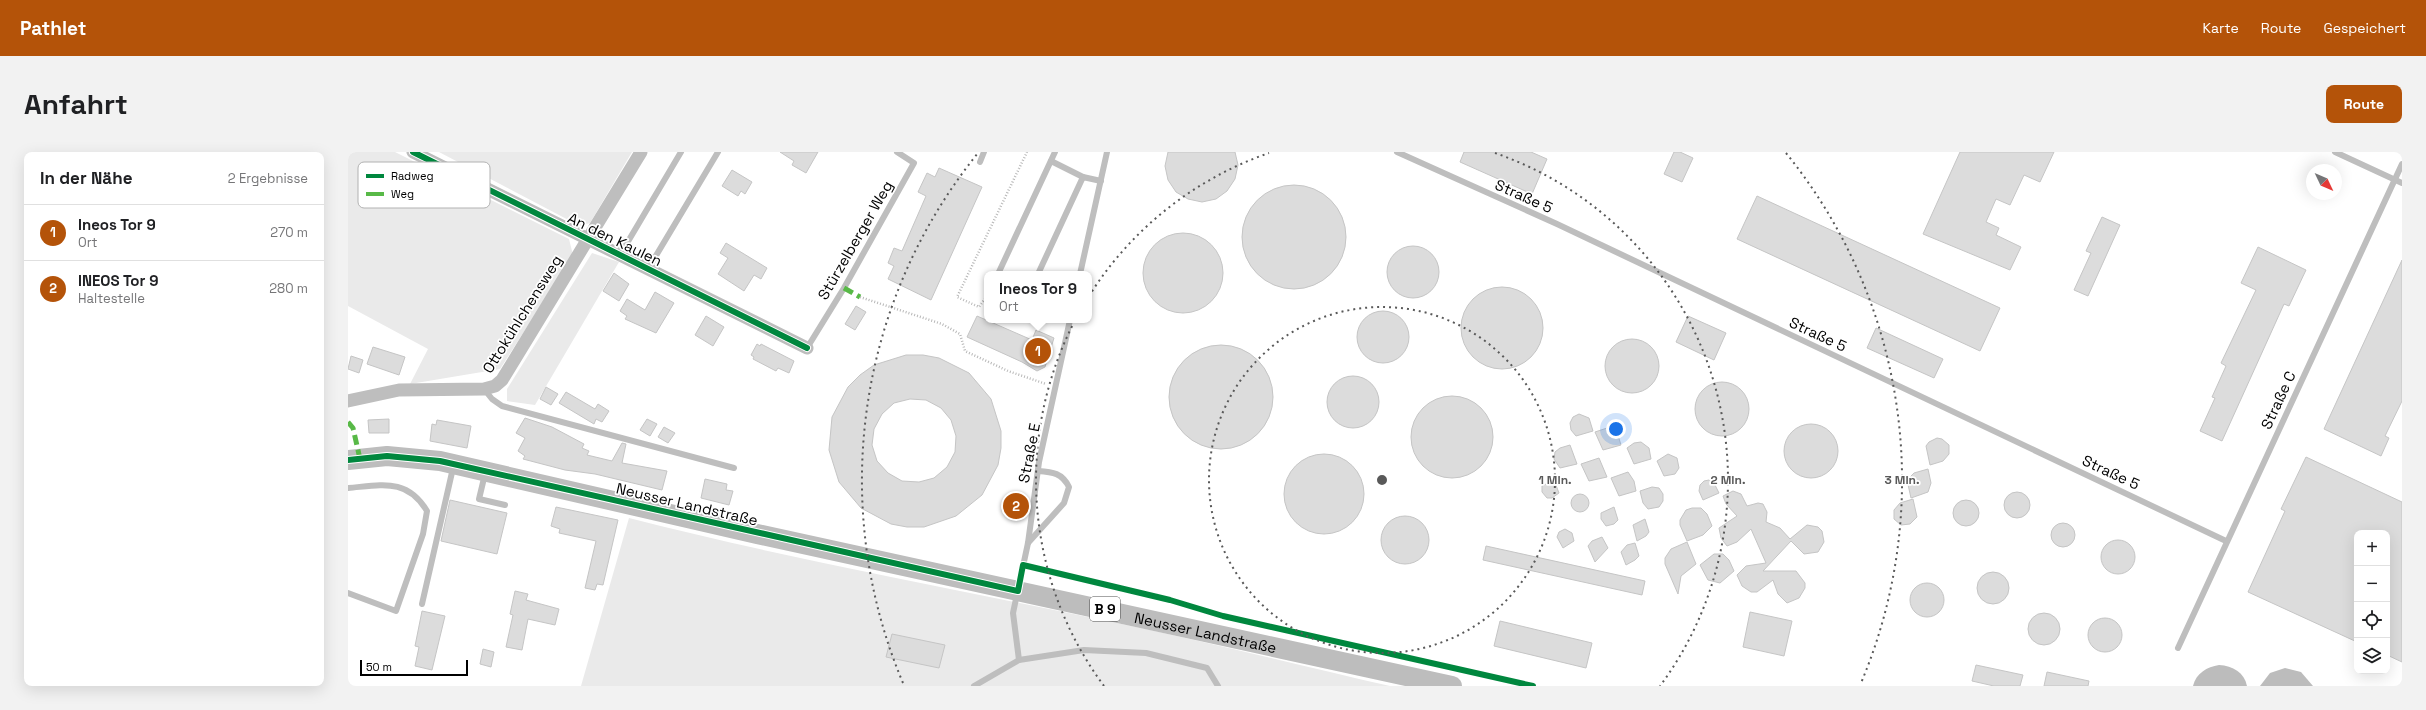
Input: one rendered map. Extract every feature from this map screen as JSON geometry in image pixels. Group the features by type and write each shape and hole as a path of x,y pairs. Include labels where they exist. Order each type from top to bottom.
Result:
{"main road":[{"name":"Neusser Landstraße","path":"348,460 387,456 454,464 1018,591 1452,686"}],"street":[{"name":"An den Kaulen","path":"413,152 433,162"},
{"name":"Ottokühlchensweg","path":"348,401 399,390 484,389 495,386 502,380 641,152"},
{"name":"An den Kaulen","path":"490,191 807,348"}],"lane":[{"path":"620,255 681,152"},
{"path":"648,269 718,152"},
{"name":"Stürzelberger Weg","path":"807,348 844,288 914,163 896,152"},
{"path":"980,162 984,152"},
{"path":"999,271 1055,152"},
{"path":"1081,271 1107,152"},
{"name":"Straße 5","path":"1397,152 1557,224 2226,541"},
{"path":"1412,159 1416,152"},
{"path":"2335,152 2402,183"},
{"path":"1051,161 1083,177 1101,182"},
{"name":"Straße C","path":"2178,648 2226,541 2402,164"},
{"path":"1039,271 1083,177"},
{"name":"Straße E","path":"1020,660 1013,613 1028,543 1038,471 1069,323"},
{"path":"484,389 492,399 502,406 734,468"},
{"path":"422,604 443,506 454,464"},
{"path":"486,471 480,499 505,505"},
{"path":"1028,543 1064,503 1069,486 1064,477 1058,473 1038,471"},
{"path":"348,488 401,486 419,497 428,511 423,534 396,611 348,593"},
{"path":"974,686 1020,660 1084,650 1146,653 1207,668 1218,686"}],"path":[{"path":"984,300 979,307 957,297 1027,152"},
{"path":"860,297 942,324 960,334 965,351 1008,371 1056,387"}],"shaded area":[{"path":"348,152 395,152 415,162 358,162 358,208 490,208 490,200 569,239 573,255 500,369 410,384 428,349 348,306"},
{"path":"439,152 632,152 590,223 580,226 490,179 490,162 458,162"},
{"path":"592,253 619,262 535,405 507,401 507,389"},
{"path":"629,518 809,560 1147,629 1390,686 581,686"},
{"path":"2219,665 2233,668 2241,673 2247,686 2193,686 2194,681 2199,674 2210,667"},
{"path":"2285,668 2301,672 2313,686 2260,686 2270,673"}],"building":[{"path":"780,152 818,152 806,173 792,165 794,161"},
{"path":"1168,152 1235,152 1238,165 1235,179 1227,191 1216,199 1202,202 1188,199 1176,192 1168,180 1165,166"},
{"path":"1464,152 1531,152 1547,159 1532,194 1460,162"},
{"path":"1674,152 1680,152 1693,158 1682,182 1664,174"},
{"path":"1960,152 2054,152 2040,182 2024,175 2010,205 1996,199 1986,222 1999,228 1996,235 2021,247 2010,270 1923,234"},
{"path":"939,168 982,187 931,300 888,279 894,266 888,263 894,248 902,251 926,196 918,192 927,173 935,177"},
{"path":"732,170 752,182 745,194 741,191 738,196 722,186"},
{"path":"1294,185 1314,189 1323,193 1331,200 1338,208 1342,217 1346,237 1342,257 1338,266 1331,274 1323,281 1314,285 1294,289 1274,285 1265,281 1257,274 1250,266 1246,257 1242,237 1246,217 1250,208 1257,200 1265,193 1274,189"},
{"path":"1757,196 2000,308 1980,351 1737,239"},
{"path":"2102,217 2120,225 2088,296 2074,290 2091,253 2086,251"},
{"path":"1183,233 1198,236 1211,245 1220,258 1223,273 1220,288 1211,301 1198,310 1183,313 1168,310 1155,301 1146,288 1143,273 1146,258 1155,245 1168,236"},
{"path":"726,243 767,268 761,279 754,275 744,291 718,274 728,258 720,253"},
{"path":"1413,246 1423,248 1431,254 1437,262 1439,272 1437,282 1431,290 1423,296 1413,298 1403,296 1395,290 1389,282 1387,272 1389,262 1395,254 1403,248"},
{"path":"2258,247 2306,270 2289,306 2284,304 2222,441 2200,431 2215,398 2212,397 2226,366 2221,363 2256,290 2241,283"},
{"path":"2402,260 2402,401 2385,436 2389,438 2381,456 2324,429"},
{"path":"614,273 629,284 619,301 603,291"},
{"path":"1502,287 1518,290 1531,299 1540,312 1543,328 1540,344 1531,357 1518,366 1502,369 1486,366 1473,357 1464,344 1461,328 1464,312 1473,299 1486,290"},
{"path":"655,292 674,303 656,333 625,319 627,316 620,311 627,299 645,310"},
{"path":"856,306 866,312 855,330 845,324"},
{"path":"1383,311 1393,313 1401,319 1407,327 1409,337 1407,347 1401,355 1393,361 1383,363 1373,361 1365,355 1359,347 1357,337 1359,327 1365,319 1373,313"},
{"path":"706,316 724,327 713,346 695,335"},
{"path":"977,316 984,319 984,323 993,323 1032,340 1036,330 1054,338 1045,367 1037,371 1022,362 967,337"},
{"path":"1688,316 1726,333 1714,360 1676,342"},
{"path":"1876,328 1943,359 1934,378 1867,348"},
{"path":"1632,339 1642,341 1651,347 1657,356 1659,366 1657,376 1651,385 1642,391 1632,393 1622,391 1613,385 1607,376 1605,366 1607,356 1613,347 1622,341"},
{"path":"757,344 760,346 761,344 794,361 789,373 778,368 776,371 753,359 754,357 751,355"},
{"path":"1221,345 1241,349 1250,353 1258,360 1265,368 1269,377 1273,397 1269,417 1265,426 1258,434 1250,441 1241,445 1221,449 1201,445 1192,441 1184,434 1177,426 1173,417 1169,397 1173,377 1177,368 1184,360 1192,353 1201,349"},
{"path":"373,347 405,357 399,375 367,364"},
{"path":"906,355 923,355 939,358 969,373 991,399 1001,431 1001,448 998,465 982,495 956,516 924,527 907,527 891,524 861,508 839,482 829,450 832,417 848,387 860,375 874,365","holes":["910,399 926,400 941,408 951,420 956,436 955,452 947,467 934,478 919,482 902,481 888,473 877,461 872,445 874,429 882,414 894,403"]},
{"path":"351,356 363,360 359,373 348,369"},
{"path":"1353,376 1363,378 1371,384 1377,392 1379,402 1377,412 1371,420 1363,426 1353,428 1343,426 1335,420 1329,412 1327,402 1329,392 1335,384 1343,378"},
{"path":"1717,382 1727,382 1737,386 1745,394 1749,404 1749,414 1745,424 1737,432 1727,436 1717,436 1707,432 1699,424 1695,414 1695,404 1699,394 1707,386"},
{"path":"546,387 558,394 551,405 540,399"},
{"path":"566,392 595,409 598,404 609,411 602,422 596,419 594,424 559,403"},
{"path":"1444,396 1460,396 1475,403 1486,414 1493,429 1493,445 1490,453 1481,466 1468,475 1460,478 1444,478 1429,471 1418,460 1411,445 1411,429 1418,414 1429,403"},
{"path":"1579,414 1589,418 1593,431 1576,436 1571,430 1570,423 1573,417"},
{"path":"525,418 552,427 584,444 582,448 589,451 587,455 612,461 622,443 626,444 622,463 667,471 662,490 595,474 565,470 523,459 525,456 518,451 525,438 516,433"},
{"path":"389,419 389,433 369,433 368,420"},
{"path":"647,419 657,424 650,436 640,430"},
{"path":"437,420 471,426 467,448 430,441 432,424 436,425"},
{"path":"1806,424 1816,424 1826,428 1834,436 1838,446 1838,456 1834,466 1826,474 1816,478 1806,478 1796,474 1788,466 1784,456 1784,446 1788,436 1796,428"},
{"path":"664,427 675,433 668,443 658,437"},
{"path":"1607,428 1617,432 1621,445 1603,450 1595,432"},
{"path":"1937,438 1942,439 1949,445 1949,454 1943,461 1930,465 1926,446 1929,442"},
{"path":"1641,442 1649,448 1651,459 1634,464 1627,448 1634,443"},
{"path":"1570,445 1577,464 1560,468 1554,459 1555,452 1560,448"},
{"path":"1324,454 1339,457 1352,466 1361,479 1364,494 1361,509 1352,522 1339,531 1324,534 1309,531 1296,522 1287,509 1284,494 1287,479 1296,466 1309,457"},
{"path":"1668,454 1677,458 1679,468 1675,474 1664,476 1657,461"},
{"path":"2306,457 2402,502 2402,662 2390,656 2390,530 2354,530 2354,641 2248,592 2285,511 2281,509"},
{"path":"1599,458 1607,477 1589,481 1581,464"},
{"path":"1928,469 1931,483 1928,492 1911,498 1907,480 1914,473"},
{"path":"1628,472 1634,481 1636,491 1619,496 1611,478"},
{"path":"705,479 727,484 726,490 733,491 729,505 701,498"},
{"path":"1554,480 1559,493 1552,498 1547,498 1542,492 1542,486"},
{"path":"1709,480 1714,483 1719,493 1703,500 1699,491 1700,485 1704,481"},
{"path":"1652,487 1659,488 1663,494 1663,501 1659,507 1648,509 1643,503 1640,491"},
{"path":"1733,491 1741,494 1747,506 1758,503 1763,504 1767,512 1766,522 1780,528 1790,539 1807,525 1818,527 1822,531 1824,542 1818,552 1804,554 1791,541 1763,571 1796,571 1805,583 1805,588 1799,598 1787,603 1778,594 1773,580 1757,592 1751,592 1742,586 1737,575 1746,566 1766,563 1751,529 1737,542 1727,546 1721,538 1719,528 1737,516 1726,504 1723,496"},
{"path":"2017,492 2026,496 2030,505 2026,514 2017,518 2008,514 2004,505 2008,496"},
{"path":"1580,494 1586,497 1589,503 1586,509 1580,512 1574,509 1571,503 1574,497"},
{"path":"1913,499 1917,517 1910,524 1901,525 1894,519 1894,510 1900,503"},
{"path":"450,500 507,513 497,554 441,541"},
{"path":"1966,500 1975,504 1979,513 1975,522 1966,526 1957,522 1953,513 1957,504"},
{"path":"556,507 618,520 603,585 597,584 595,590 585,588 596,541 559,533 560,529 551,526"},
{"path":"1614,507 1618,520 1614,524 1606,526 1601,519 1601,513"},
{"path":"1701,508 1707,514 1712,526 1703,535 1687,541 1680,525 1680,520 1686,510"},
{"path":"1400,516 1410,516 1422,523 1429,535 1429,545 1422,557 1410,564 1400,564 1392,560 1385,553 1381,545 1381,535 1385,527 1392,520"},
{"path":"1645,519 1649,532 1646,536 1637,541 1633,525"},
{"path":"2063,523 2072,526 2075,535 2072,544 2063,547 2054,544 2051,535 2054,526"},
{"path":"1565,529 1572,533 1574,541 1563,548 1557,537 1559,532"},
{"path":"1602,537 1608,548 1595,562 1588,546 1592,541"},
{"path":"2118,540 2130,545 2135,557 2130,569 2118,574 2106,569 2101,557 2106,545"},
{"path":"1687,542 1696,564 1681,576 1678,594 1665,564 1665,558 1671,549"},
{"path":"1635,543 1639,556 1626,565 1621,552 1627,545"},
{"path":"1486,546 1645,581 1642,595 1483,560"},
{"path":"1714,554 1723,554 1729,560 1734,571 1720,583 1708,580 1700,565"},
{"path":"1990,572 1996,572 2005,576 2009,588 2005,600 1996,604 1990,604 1981,600 1977,591 1977,585 1981,576"},
{"path":"1927,583 1939,588 1944,600 1939,612 1927,617 1915,612 1910,600 1915,588"},
{"path":"515,591 528,594 526,600 559,609 555,625 528,619 522,650 506,647 513,615 510,614"},
{"path":"422,611 445,616 432,670 415,666 419,647 415,646"},
{"path":"1750,612 1792,621 1784,656 1743,647"},
{"path":"2041,613 2047,613 2056,617 2060,629 2056,641 2047,645 2041,645 2032,641 2028,632 2028,626 2032,617"},
{"path":"2105,618 2117,623 2122,635 2117,647 2105,652 2093,647 2088,635 2093,623"},
{"path":"1500,621 1592,643 1586,668 1494,646"},
{"path":"892,634 945,645 939,668 886,657"},
{"path":"483,649 494,652 491,667 480,664"},
{"path":"1976,665 2023,675 2020,686 1994,686 1972,681"},
{"path":"2047,672 2089,681 2088,686 2044,686"}],"marked path":[{"path":"844,288 860,297"},
{"path":"348,422 353,428 360,459"}],"cycle path":[{"path":"413,152 433,162"},
{"path":"490,190 807,348"},
{"path":"348,460 387,456 440,461 1018,591 1023,565 1170,600 1223,616 1533,686"}],"place":[{"name":"Ineos Tor 9","path":"1038,351"},
{"name":"INEOS Tor 9","path":"1016,506"}]}
